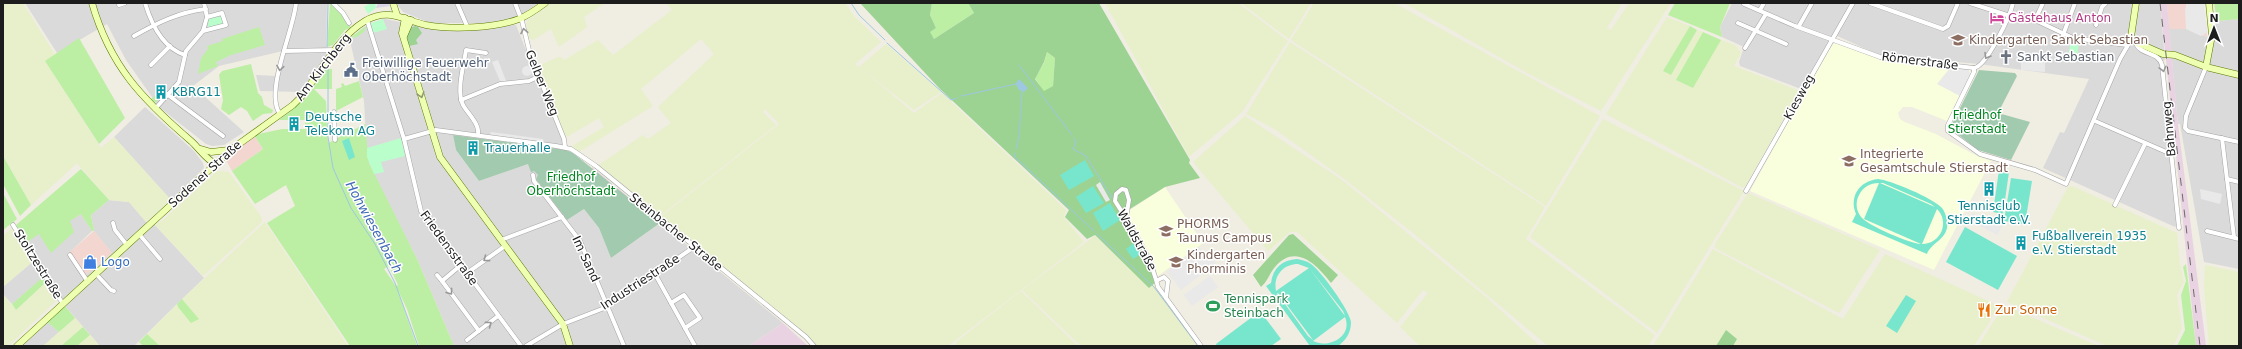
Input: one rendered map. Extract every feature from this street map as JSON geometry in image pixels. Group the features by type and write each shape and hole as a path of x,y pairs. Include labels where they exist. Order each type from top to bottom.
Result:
{"street":[{"path":"92,3 101,29 113,55 147,101 202,149 214,157 216,164"},
{"path":"119,5 124,3"},
{"path":"145,3 154,24 170,46 185,55"},
{"path":"155,109 180,79 185,55 190,44 203,31 207,17 204,3"},
{"path":"280,114 276,105 276,99 280,64 294,21 296,3"},
{"path":"333,3 343,13 349,23"},
{"path":"393,3 397,15 434,26 467,26 506,23 521,18 545,3"},
{"path":"457,3 467,26"},
{"name":"Gelber Weg","path":"515,3 521,18 526,44 564,139 565,147"},
{"path":"1760,10 1764,3"},
{"path":"1799,26 1812,3"},
{"name":"Kiesweg","path":"1746,191 1853,3"},
{"path":"1870,3 1943,29 1948,26 1958,3"},
{"path":"1970,3 2010,16 2035,20 2063,35 2083,40 2131,43 2163,54 2175,55 2206,67 2239,75"},
{"path":"2013,3 2010,16 1981,65 1974,68 1974,72 1947,127 1949,132 1978,153 2035,170 2066,184 2131,43 2136,3"},
{"path":"2035,20 2043,3"},
{"path":"2063,35 2075,3"},
{"path":"2096,25 2102,7 2106,3"},
{"path":"2209,3 2212,35 2206,67 2186,116 2185,128 2222,138 2231,138 2239,142"},
{"name":"Römerstraße","path":"1744,4 1766,14 1880,57 1974,68"},
{"path":"134,36 154,24 189,10 206,9"},
{"path":"203,31 226,25 222,13 207,17"},
{"path":"1745,48 1766,14"},
{"name":"Am Kirchberg","path":"274,118 302,97 329,49 367,20 383,15 397,15"},
{"path":"408,19 402,28 404,38 440,157 563,324 570,346"},
{"name":"Friedensstraße","path":"367,20 404,139 421,211 520,346"},
{"path":"1738,23 1786,44"},
{"name":"Bahnweg","path":"2131,43 2140,50 2156,56 2161,62 2179,228"},
{"path":"151,65 170,46"},
{"path":"284,51 329,49"},
{"path":"478,135 477,126 461,100 460,91 466,50 486,53"},
{"path":"461,100 500,84 529,80 538,77"},
{"name":"Sodener Straße","path":"160,89 169,94 223,136"},
{"path":"334,112 335,140"},
{"name":"Sodener Straße","path":"17,346 232,149 274,118"},
{"path":"2095,121 2171,154"},
{"path":"404,139 432,130"},
{"name":"Steinbacher Straße","path":"432,130 565,147 580,154 806,337 814,346"},
{"path":"2222,138 2234,238"},
{"path":"2116,204 2145,144"},
{"path":"202,149 218,152 232,149"},
{"path":"202,149 208,159 216,164"},
{"path":"208,159 208,172"},
{"name":"Im Sand","path":"533,175 534,181 580,241 624,346"},
{"path":"2227,179 2239,182"},
{"name":"Waldstraße","path":"1126,218 1129,196 1126,190 1122,189 1117,192 1115,201 1148,256 1158,280 1158,286 1201,346"},
{"path":"467,273 503,243 562,217"},
{"path":"113,223 115,230 127,245"},
{"name":"Stoltzestraße","path":"13,225 62,304"},
{"path":"2207,231 2239,239"},
{"path":"139,234 160,259"},
{"name":"Industriestraße","path":"526,346 563,324 607,307 694,247"},
{"path":"70,255 88,282"},
{"path":"442,281 461,266"},
{"path":"96,274 114,291"},
{"path":"655,274 695,346"},
{"path":"437,275 479,331"},
{"name":"Waldstraße","path":"1158,280 1164,277 1168,281 1166,298"},
{"path":"671,303 684,294 700,318 685,328"},
{"path":"468,340 498,316"}],"shaded area":[{"path":"3,3 23,3 55,55 45,61 101,148 114,137 171,200 146,222 129,202 109,200 77,163 31,205 3,156"},
{"path":"25,3 327,3 326,57 301,92 260,91 256,75 276,76 283,51 219,66 193,86 244,132 224,145 212,146 206,144 159,107 126,60 107,24 57,53"},
{"path":"378,3 388,3 390,6 376,8"},
{"path":"396,3 538,3 519,17 492,23 430,23 403,12"},
{"path":"551,3 605,3 584,17 587,27 559,47 551,29 533,40 529,38 526,24 528,20"},
{"path":"666,3 845,3 854,16 881,42 855,64 859,67 886,44 941,92 914,110 863,70 914,113 942,93 1066,210 1064,217 1084,242 948,346 818,346 659,218 779,124 765,109 763,112 776,125 660,216 597,166 643,135 648,139 671,123 658,107 714,54 701,39 641,89 653,106 579,152 572,146 604,127 599,118 565,138 536,67 558,57 561,57 564,60 598,40 613,55 672,10"},
{"path":"1105,3 1238,3 1288,41 1242,112 1189,157"},
{"path":"1241,3 1311,3 1289,39"},
{"path":"1314,3 1394,3 1600,116 1546,206 1291,40"},
{"path":"1404,3 1622,3 1607,28 1611,30 1629,3 1671,3 1601,111 1529,74"},
{"path":"1732,3 2160,3 2165,59 2162,63 2177,225 2175,227 2043,168 2060,132 2064,133 2089,79 1979,64 1879,55 1833,34 1801,89 1740,66 1739,62 1744,47 1722,37 1720,27"},
{"path":"2160,3 2167,3 2178,124 2206,346 2196,346"},
{"path":"2167,3 2203,3 2207,37 2186,29 2169,29"},
{"path":"2186,3 2203,3 2207,31 2205,34 2201,36 2186,29"},
{"path":"1667,17 1690,26 1663,71 1671,75 1697,30 1703,32 1677,80 1693,88 1721,40 1735,45 1741,53 1734,66 1800,91 1745,187 1741,187 1606,114"},
{"path":"385,19 404,23 490,27 516,25 566,150 453,135 456,150 479,181 528,164 538,175 537,179 567,220 584,209 599,228 611,258 660,223 783,323 749,346 454,346 418,261 375,177 367,157 364,101 350,41 364,27"},
{"path":"2239,19 2239,269 2204,262 2180,124 2178,124 2169,29 2186,29 2207,37 2217,21"},
{"path":"1290,42 1545,207 1526,239 1655,335 1648,346 1548,346 1413,233 1343,178 1276,130 1246,114"},
{"name":"Integrierte Gesamtschule Stierstadt","path":"1837,43 1881,60 1969,69 1971,73 1947,121 1912,107 1903,107 1898,113 1900,119 1905,122 1936,134 1977,156 1991,161 1934,270 1750,191 1810,83 1833,44"},
{"path":"498,60 506,81 500,81 492,62"},
{"path":"2021,60 2045,60 2045,72 2021,70"},
{"path":"525,66 529,66 531,67 531,75 525,76 522,73 522,69"},
{"path":"1951,67 1968,69 1971,74 1960,96 1937,84"},
{"path":"1019,79 1028,88 1024,92 1019,90 1016,84"},
{"path":"145,107 194,151 203,163 204,168 171,200 114,137"},
{"path":"1245,116 1342,180 1486,297 1540,346 1420,346 1400,327 1428,293 1423,290 1397,323 1297,232 1290,232 1268,251 1193,162"},
{"path":"1603,119 1744,191 1657,333 1530,237"},
{"path":"491,132 543,139 545,144 489,136"},
{"path":"254,135 263,149 232,171 225,158"},
{"path":"349,138 355,157 349,160 342,141"},
{"path":"1085,160 1094,176 1069,190 1060,175"},
{"path":"592,167 627,196 624,196 592,170"},
{"path":"1999,170 2009,172 2003,214 1993,212"},
{"path":"217,171 229,172 262,218 262,222 203,276 155,225 164,219"},
{"path":"2011,178 2032,181 2025,224 2004,221"},
{"path":"1871,180 1884,180 1901,186 1930,199 1942,208 1945,212 1947,228 1943,236 1931,247 1927,254 1852,222 1856,214 1854,202 1857,191 1861,186","holes":["1879,183 1864,219 1921,244 1890,234 1866,221 1860,216 1857,207 1859,195 1865,188","1880,183 1931,204 1935,207","1937,209 1943,220 1942,231 1934,240 1929,243 1922,244"]},
{"path":"1100,182 1110,200 1106,202 1096,185"},
{"path":"1093,186 1104,203 1086,213 1076,197"},
{"path":"2072,186 2177,233 2180,264 2184,282 2177,295 2182,328 2173,346 2107,346 2007,302 2068,187"},
{"name":"PHORMS Taunus Campus","path":"1165,187 1203,243 1158,276 1150,254 1129,220 1130,210"},
{"path":"2200,189 2222,194 2220,204 2201,199"},
{"path":"1748,193 1880,250 1839,313 1715,248 1715,244"},
{"path":"109,200 129,202 146,222 152,222 204,278 134,346 100,346 65,306 46,275 12,304 3,294 3,287 36,259 26,243 39,233 51,252 69,221 81,214 92,231 70,252 86,275 112,253 94,231 91,215"},
{"path":"1110,203 1120,220 1103,231 1093,213"},
{"path":"1972,213 2002,226 1997,235 1969,220"},
{"path":"265,222 348,346 160,346 147,334 177,304 178,307 199,319 182,299"},
{"path":"1965,227 2017,256 1998,290 1946,262"},
{"path":"11,229 15,229 33,261 3,287 3,236"},
{"path":"94,231 112,253 86,275 70,252"},
{"path":"1095,236 1149,288 1154,284 1199,346 1081,346 1022,290"},
{"path":"1134,243 1141,254 1133,259 1126,249"},
{"path":"1199,247 1205,254 1207,252 1216,263 1181,290 1167,272"},
{"path":"1713,249 1843,319 1885,254 1997,305 1989,323 1974,346 1733,346 1737,339 1726,330 1716,346 1653,346"},
{"path":"1297,259 1306,261 1316,268 1346,309 1351,322 1350,330 1346,339 1338,346 1310,346 1266,286 1271,283 1274,273 1279,266","holes":["1298,264 1309,268 1276,291 1276,280 1280,272 1288,266","1310,269 1343,311 1345,316","1277,293 1313,340 1308,336","1345,317 1347,324 1346,330 1338,339 1326,343 1313,341"]},
{"path":"2205,265 2239,272 2239,346 2209,346 2204,287"},
{"path":"1210,276 1218,287 1192,306 1184,295"},
{"path":"45,283 57,300 8,346 3,346 3,294 16,310"},
{"path":"1021,291 1078,346 956,345 956,342"},
{"path":"1906,295 1916,301 1897,333 1886,326"},
{"path":"2004,305 2052,326 2099,346 1978,346"},
{"path":"1260,311 1281,339 1271,346 1217,346 1216,344"},
{"path":"75,318 83,327 61,346 43,346"},
{"path":"46,321 59,332 43,346 19,346"},
{"path":"783,323 808,346 749,346"},
{"path":"90,335 100,346 77,346"}],"green space":[{"path":"330,3 340,11 351,28 345,30 333,45 327,47"},
{"path":"371,3 375,3 376,8 368,14 364,7"},
{"path":"860,3 932,3 930,15 936,28 930,32 934,39 974,13 968,3 1099,3 1190,160 1189,163 1200,178 1165,187 1122,214 1150,261 1157,281 1149,288 1095,235 1087,239 1065,217 1069,210 940,89","holes":["1047,52 1055,58 1053,86 1044,91 1035,79 1044,62"]},
{"path":"932,3 968,3 974,13 934,39 929,32 936,28 930,15"},
{"path":"1675,3 1730,3 1720,27 1722,37 1668,15"},
{"path":"2214,3 2239,3 2239,19 2217,21"},
{"path":"223,11 228,25 208,28 209,14"},
{"path":"383,19 387,29 373,33 371,23"},
{"path":"415,26 418,27 422,33 416,40 418,44 409,46 406,34 408,29"},
{"path":"1690,26 1697,30 1671,75 1663,71"},
{"path":"259,27 265,45 231,55 216,62 218,66 198,74 201,58 208,49 207,46 223,41 222,39"},
{"path":"366,27 368,30 364,28 365,31 357,37 350,38 363,28"},
{"path":"1703,32 1721,40 1693,88 1676,80"},
{"path":"79,38 125,118 99,144 45,61"},
{"path":"2071,40 2079,42 2077,58 2068,57"},
{"path":"1047,52 1055,58 1053,86 1044,92 1035,78 1044,63"},
{"path":"251,64 258,93 262,97 264,105 273,110 272,113 263,114 253,121 247,111 241,107 229,115 221,109 223,100 219,75 222,71"},
{"path":"326,69 332,69 332,89 314,89 326,101 328,143 365,124 369,163 418,261 454,346 419,346 407,309 396,286 417,346 350,346 267,223 295,206 286,185 255,204 232,171 263,149 254,135 282,129 305,129 305,120 279,120 307,97","holes":["389,266 398,285 396,286 384,269"]},
{"name":"Friedhof Stierstadt","path":"1979,70 2015,73 2017,76 1998,113 2030,122 2011,160 1978,150 1951,129 1951,126"},
{"path":"359,81 363,97 336,111 336,89 342,87 341,84 343,83 345,86"},
{"path":"160,91 165,92 155,103 151,99"},
{"name":"Friedhof Oberhöchstadt","path":"453,135 566,150 573,153 660,223 611,258 599,228 584,209 567,220 536,179 538,175 534,171 531,172 528,164 479,181 456,150"},
{"path":"401,138 405,156 381,162 384,172 374,174 367,157 367,148"},
{"path":"3,156 31,205 20,216 3,184"},
{"path":"81,169 109,200 91,215 94,231 92,231 81,214 70,221 74,232 51,253 39,234 26,243 16,225"},
{"path":"3,193 17,219 3,230"},
{"path":"1293,234 1338,275 1331,283 1320,270 1306,259 1291,257 1283,260 1275,267 1261,287 1253,275 1289,235"},
{"path":"2186,264 2196,346 2177,346 2185,330 2181,295 2186,281 2183,267"},
{"path":"43,277 45,283 16,310 12,304"},
{"path":"182,299 199,319 191,323 178,307 177,304"},
{"path":"65,306 75,318 59,332 46,321"},
{"path":"83,327 90,335 77,346 61,346"},
{"path":"1726,330 1737,339 1733,346 1716,346"},
{"path":"147,334 160,346 143,346 139,342"}],"waterway":[{"name":"Hohwiesenbach","path":"327,47 328,3"},
{"path":"851,3 859,15 885,40"},
{"path":"887,43 951,100 957,98"},
{"path":"1019,65 1072,135"},
{"name":"Hohwiesenbach","path":"328,66 328,137 333,168 351,208 375,244 395,283 418,346"},
{"path":"961,96 1016,84"},
{"path":"1016,149 1019,137 1022,92"},
{"path":"1074,138 1076,142 1073,149 1086,156 1112,198"},
{"path":"1015,153 1014,156 1094,231"},
{"path":"1120,213 1124,220"},
{"path":"1126,223 1139,245"},
{"path":"1097,234 1154,287 1198,346"}],"railway":[{"path":"2160,3 2200,346"}],"place":[{"name":"Gästehaus Anton","path":"1997,18"},
{"name":"Kindergarten Sankt Sebastian","path":"1958,40"},
{"name":"Sankt Sebastian","path":"2006,57"},
{"name":"Freiwillige Feuerwehr Oberhöchstadt","path":"351,70"},
{"name":"KBRG11","path":"161,92"},
{"name":"Deutsche Telekom AG","path":"294,124"},
{"name":"Trauerhalle","path":"473,148"},
{"name":"Integrierte Gesamtschule Stierstadt","path":"1849,161"},
{"name":"Tennisclub Stierstadt e.V.","path":"1989,189"},
{"name":"PHORMS Taunus Campus","path":"1166,231"},
{"name":"Fußballverein 1935 e.V. Stierstadt","path":"2021,243"},
{"name":"Logo","path":"90,262"},
{"name":"Kindergarten Phorminis","path":"1176,262"},
{"name":"Tennispark Steinbach","path":"1213,306"},
{"name":"Zur Sonne","path":"1984,310"}]}
